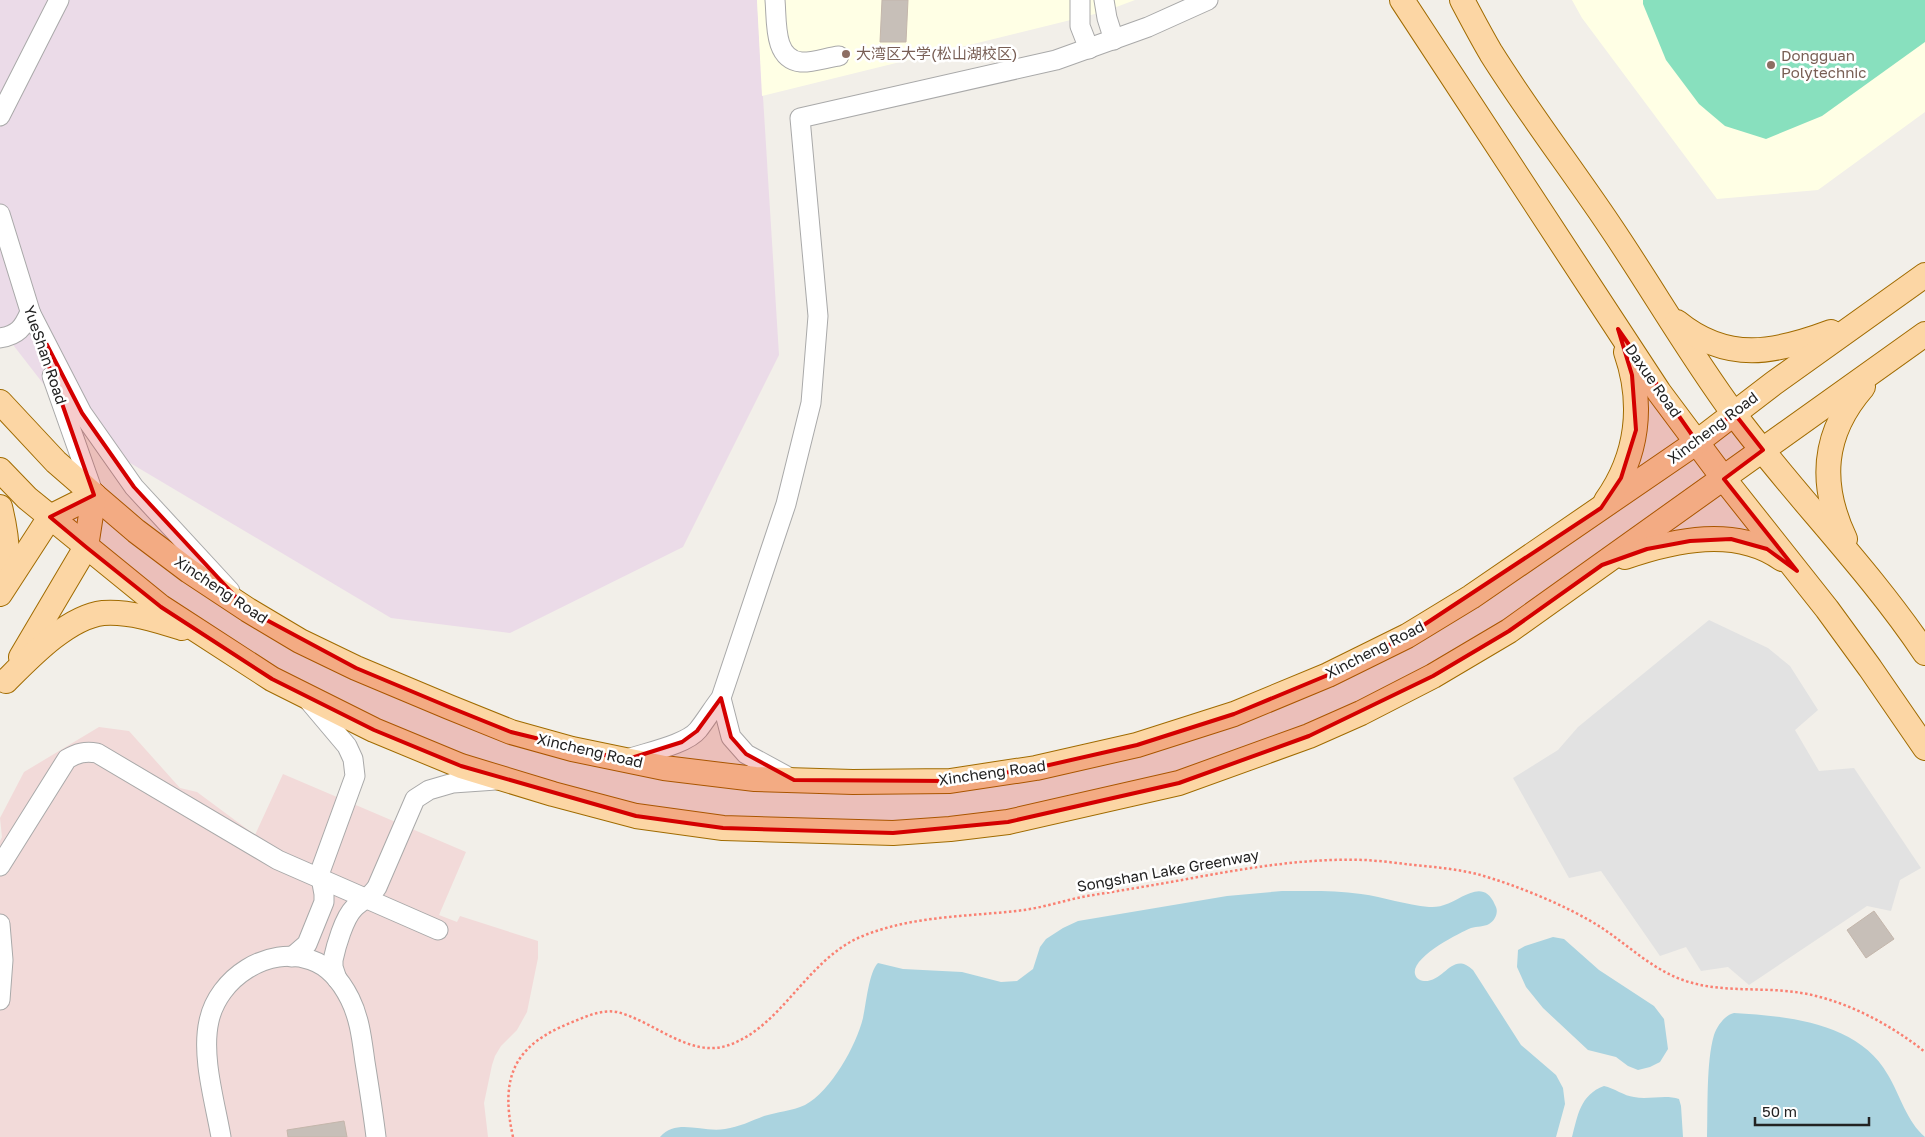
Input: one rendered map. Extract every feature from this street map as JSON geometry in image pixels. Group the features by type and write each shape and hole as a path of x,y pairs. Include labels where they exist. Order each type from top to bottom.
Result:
{"main road":[{"name":"Daxue Road","path":"1402,0 1659,392 1865,660 1925,748"},
{"path":"1462,0 1491,52 1610,226 1734,413 1899,614 1925,653"},
{"name":"Xincheng Road","path":"0,402 56,462 136,531 189,571 248,610 300,641 356,668 511,732 572,749 664,768 746,778 950,781 1036,768 1137,744 1234,714 1328,675 1407,636 1471,597 1697,442 1734,413 1925,275"},
{"path":"1666,313 1685,329 1702,339 1732,350 1749,351 1778,349 1803,343 1873,312"},
{"path":"1601,508 1620,478 1636,430 1632,375 1618,329"},
{"path":"0,470 27,498 162,607 272,679 374,730 461,766 636,816 723,828 893,833 950,829 1008,822 1179,783 1309,736 1361,713 1433,676 1509,631 1925,334"},
{"path":"1862,568 1846,542 1834,511 1828,474 1828,454 1834,434 1844,413 1858,392 1889,360"},
{"path":"0,594 50,517 94,495"},
{"path":"3,686 86,547 94,495"},
{"path":"0,507 7,563 0,594"},
{"path":"1602,565 1647,549 1668,544 1711,539 1731,539 1749,542 1766,548 1781,557 1797,571"},
{"path":"3,686 37,652 59,634 81,620 101,613 114,613 166,623 212,640"}],"street":[{"path":"0,116 59,0"},
{"path":"775,0 780,48 788,57 801,62 839,56"},
{"path":"1080,0 1080,26 1089,49"},
{"path":"1104,0 1114,40"},
{"path":"624,760 682,742 697,731 721,698 786,504 812,403 818,316 800,118 1056,60 1114,40 1208,0"},
{"name":"YueShan Road","path":"0,214 30,312 94,495"},
{"path":"0,338 9,337 22,328 30,312"},
{"path":"30,312 82,413 134,487 248,610"},
{"path":"292,957 307,944 321,910 324,894 320,880 321,866 353,784 355,767 352,756 344,742 302,694"},
{"path":"721,698 731,737 746,754 794,780"},
{"path":"0,866 67,760 76,754 86,752 97,753 234,836 278,860 438,930"},
{"path":"337,979 332,968 333,960 348,917 355,906 368,898 377,886 416,799 429,790 453,783 506,780"},
{"path":"0,924 3,960 0,1000"},
{"path":"221,1137 207,1056 209,1021 214,1005 224,988 238,974 254,964 274,958 292,957 311,960 326,967 337,979 351,1000 360,1027 376,1137"}],"path":[{"name":"Songshan Lake Greenway","path":"513,1137 507,1099 509,1080 514,1066 521,1056 542,1037 574,1021 599,1012 617,1012 699,1048 714,1049 738,1042 764,1023 824,960 835,951 873,932 927,920 1025,910 1082,897 1231,871 1304,862 1367,860 1458,870 1477,874 1587,918 1660,969 1684,981 1710,987 1796,992 1836,1001 1889,1027 1925,1052"}],"highlighted area":[{"path":"30,312 82,413 134,487 248,610 356,668 511,732 625,760 682,742 697,731 721,698 731,737 746,754 794,780 950,781 1036,768 1137,745 1234,714 1328,675 1407,636 1601,508 1621,478 1636,430 1632,375 1618,329 1697,442 1734,413 1763,450 1724,479 1797,571 1767,549 1731,539 1690,541 1647,549 1602,565 1509,631 1433,676 1309,736 1179,783 1008,822 893,833 723,828 636,816 461,766 374,730 272,679 161,607 86,547 50,517 94,495"}],"shaded area":[{"path":"0,0 757,0 779,355 683,547 510,633 391,618 83,435 0,328"},
{"name":"大湾区大学(松山湖校区)","path":"757,0 1135,0 1103,12 762,96"},
{"name":"Dongguan Polytechnic","path":"1572,0 1925,0 1925,112 1818,190 1717,199 1582,18"},
{"path":"1709,620 1768,648 1790,666 1818,710 1795,730 1819,771 1854,768 1921,868 1900,880 1891,911 1867,906 1749,985 1728,967 1701,971 1686,947 1660,956 1601,871 1569,878 1513,778 1558,750 1578,727"},
{"path":"99,727 129,731 180,788 197,792 255,835 283,774 466,852 439,915 457,922 460,916 538,941 538,958 527,1012 517,1030 501,1046 492,1065 484,1103 488,1137 0,1137 0,841 2,837 0,818 24,772"}],"green space":[{"path":"1643,0 1925,0 1925,42 1822,116 1766,139 1725,126 1699,104 1666,60"}],"water":[{"path":"1282,891 1322,891 1370,895 1429,907 1442,906 1478,891 1484,892 1490,897 1497,913 1489,924 1471,928 1434,948 1418,964 1415,971 1417,978 1424,981 1438,977 1448,968 1459,963 1473,970 1521,1045 1556,1075 1563,1088 1565,1104 1556,1137 660,1137 674,1128 690,1127 716,1130 735,1127 764,1116 800,1107 815,1098 833,1079 855,1041 863,1018 872,973 878,963 903,969 962,972 1001,982 1017,981 1033,969 1040,947 1046,939 1078,921 1227,896"},
{"path":"1553,937 1564,939 1599,970 1654,1006 1664,1019 1668,1049 1660,1062 1638,1070 1628,1066 1616,1057 1588,1050 1543,1008 1526,987 1517,967 1518,950"},
{"path":"1734,1013 1799,1020 1841,1033 1859,1044 1875,1058 1888,1075 1913,1124 1925,1137 1707,1137 1711,1046 1719,1025 1725,1018"},
{"path":"1604,1086 1634,1097 1668,1097 1679,1099 1683,1137 1572,1137 1578,1114 1585,1100 1596,1090"}],"building":[{"path":"882,0 908,0 906,42 880,42"},
{"path":"1874,911 1894,939 1866,958 1847,930"},
{"path":"344,1121 347,1137 288,1137 287,1130"}],"place":[{"name":"大湾区大学(松山湖校区)","path":"846,54"},
{"name":"Dongguan Polytechnic","path":"1771,65"}]}
